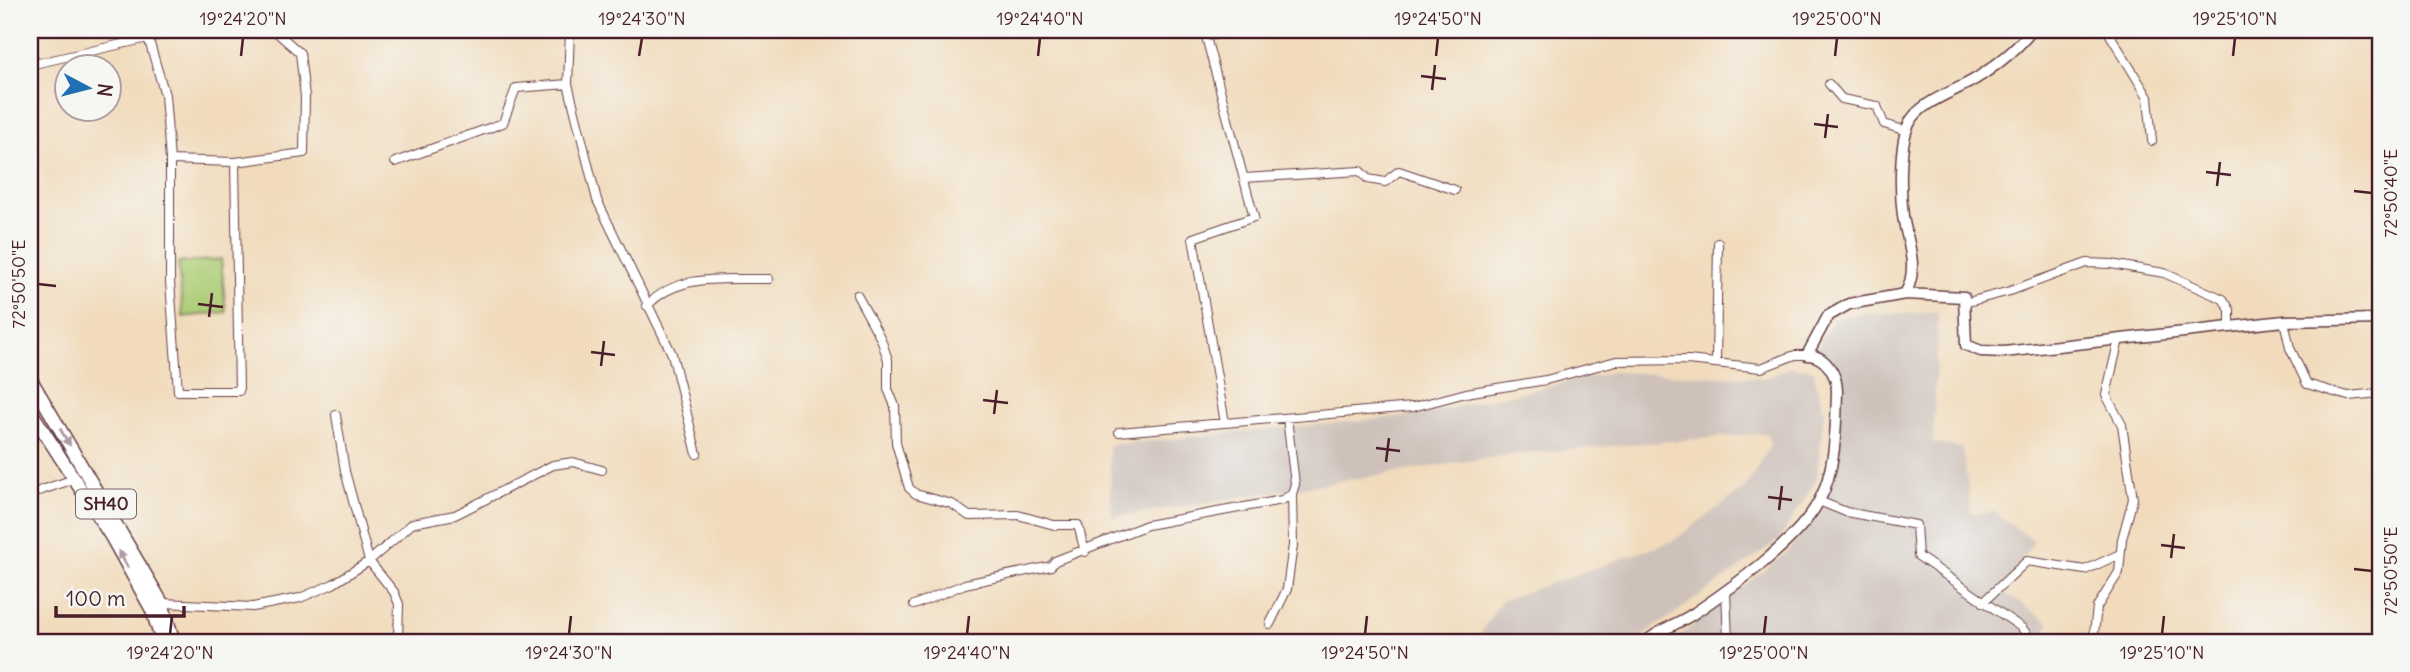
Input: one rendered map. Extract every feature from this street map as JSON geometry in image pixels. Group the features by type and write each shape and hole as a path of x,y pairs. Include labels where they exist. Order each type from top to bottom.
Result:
{"main road":[{"name":"SH40","path":"30,378 162,603 173,641"},
{"name":"SH40","path":"30,410 112,538 158,625 173,641"}],"street":[{"path":"30,48 32,63 183,30"},
{"path":"170,160 235,162 304,153 305,97 300,53 274,30"},
{"path":"570,30 568,84 597,201 672,354 697,454"},
{"path":"1225,423 1193,239 1254,217 1206,37 1234,30"},
{"path":"1905,294 1913,273 1902,202 1907,131 1915,114 1980,76 2032,30"},
{"path":"2107,30 2148,97 2152,116 2149,127 2152,142"},
{"path":"148,37 165,95 170,160 170,282 178,391 239,391 235,162"},
{"path":"395,162 503,123 516,88 568,84"},
{"path":"1829,84 1842,99 1877,106 1884,124 1907,131"},
{"path":"1244,178 1360,171 1367,179 1385,182 1399,171 1455,190"},
{"path":"1716,363 1718,243"},
{"path":"1964,303 2010,291 2087,263 2111,264 2164,273 2223,299 2230,310 2230,327"},
{"path":"647,306 669,287 692,281 769,279"},
{"path":"1807,355 1828,316 1849,304 1905,294 1964,297 1966,345 1980,351 2004,352 2284,321 2380,319"},
{"path":"857,295 881,339 888,360 888,389 895,406 896,443 909,488 916,494 952,504 969,516 1018,515 1054,525 1078,524 1085,552"},
{"path":"2284,321 2290,348 2307,384 2347,396 2380,393"},
{"path":"2092,642 2097,607 2117,579 2133,499 2122,425 2106,395 2119,340"},
{"path":"1119,432 1413,407 1466,393 1546,380 1616,361 1716,363 1761,368 1795,355 1816,355 1826,362 1837,385 1836,442 1819,501 1794,532 1746,576 1646,642"},
{"path":"336,415 345,471 369,561 394,592 399,604 398,642"},
{"path":"1270,625 1287,589 1293,545 1292,494 1295,484 1287,418"},
{"path":"162,603 261,607 300,598 333,584 369,561 413,523 455,515 554,465 573,462 602,470"},
{"path":"30,494 74,480"},
{"path":"915,605 965,584 1051,566 1055,561 1085,552 1147,525 1282,500 1292,494"},
{"path":"1819,501 1846,512 1916,525 1918,556 2022,628 2028,636 2027,642"},
{"path":"1983,602 2027,561 2085,570 2120,554"},
{"path":"1726,591 1728,642"}],"shaded area":[{"path":"1860,313 1938,313 1933,443 1963,448 1971,513 1994,512 2034,541 2002,591 2049,623 2042,642 1672,642 1784,555 1819,514 1834,469 1840,393 1826,357 1816,349 1833,320"},
{"path":"1793,367 1813,370 1824,411 1817,479 1779,540 1634,642 1460,642 1477,639 1501,601 1673,541 1745,488 1770,446 1767,433 1507,455 1112,517 1109,445 1419,415 1613,372 1766,378"}],"green space":[{"path":"221,259 226,312 183,317 178,263"}]}
